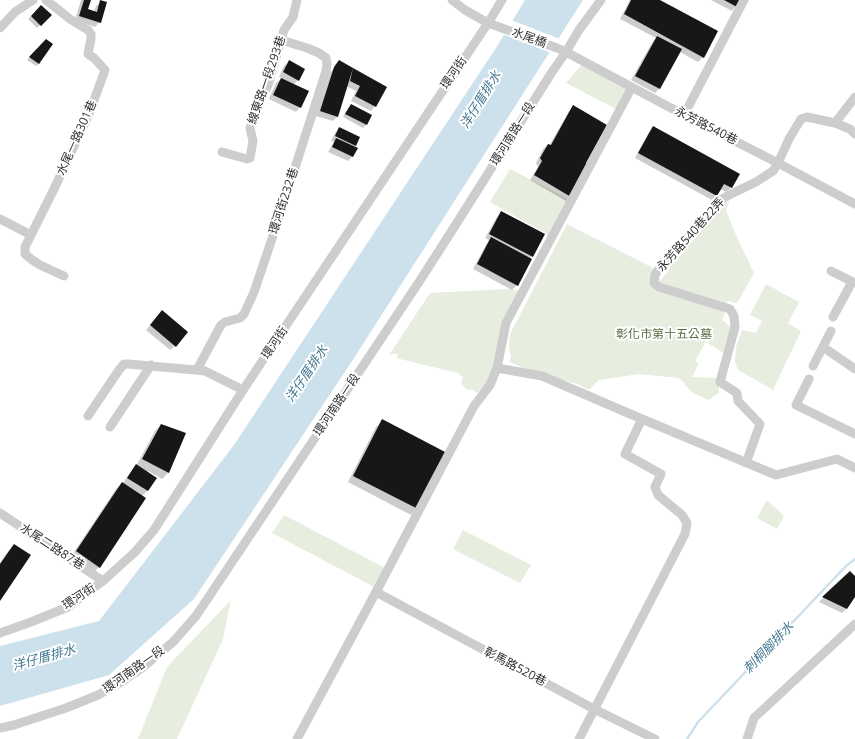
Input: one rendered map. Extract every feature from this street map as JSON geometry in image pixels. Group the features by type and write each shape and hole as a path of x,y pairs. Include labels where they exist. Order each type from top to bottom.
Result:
{"street":[{"path":"0,28 14,12 33,0"},
{"name":"水尾一路301巷","path":"46,0 70,19 88,30 91,34 88,54 105,70 89,114 25,248 25,254 31,259 40,265 64,276"},
{"name":"線東路一段293巷","path":"222,152 247,159 250,158 253,141 250,128 257,108 268,85 284,30 293,17 297,0"},
{"name":"水尾橋","path":"452,0 465,10 488,23 557,48"},
{"name":"環河街","path":"0,633 68,607 103,581 135,552 154,530 244,390 502,0"},
{"name":"環河南路一段","path":"0,728 66,708 104,692 142,668 158,655 173,642 196,616 419,282 579,30 601,0"},
{"path":"684,115 744,0"},
{"name":"環河街232巷","path":"196,370 221,325 224,322 240,318 244,314 254,292 280,217 326,71 326,58 307,48 281,40"},
{"name":"永芳路540巷","path":"557,48 855,204"},
{"path":"297,739 474,406 490,385 498,368 506,323 632,87"},
{"path":"835,123 855,96"},
{"name":"永芳路540巷22弄","path":"746,463 760,424 738,401 737,393 720,382 735,327 734,316 730,309 659,287 654,282 655,276 661,266 718,202 756,182 773,171 789,139 801,120 807,117 835,123 850,129 855,134"},
{"path":"0,219 31,235"},
{"path":"831,271 854,282 833,318"},
{"path":"813,366 831,331"},
{"path":"823,347 855,369"},
{"path":"88,416 124,364 151,365 205,371 244,390"},
{"path":"110,427 151,365"},
{"path":"498,368 542,376 776,475 837,460 855,468"},
{"path":"809,379 796,405 855,434"},
{"path":"579,739 685,534 687,523 682,516 658,495 655,488 661,474 625,454 642,419"},
{"name":"水尾二路87巷","path":"0,513 103,581"},
{"name":"彰馬路520巷","path":"376,592 594,709 655,739"},
{"path":"747,739 754,718 855,624"}],"green space":[{"path":"582,64 629,86 618,110 566,83"},
{"path":"510,169 570,200 550,236 490,202"},
{"name":"彰化市第十五公墓","path":"730,201 726,210 754,273 737,303 728,301 723,309 726,310 722,320 732,328 732,334 723,353 708,343 709,336 695,361 699,363 692,377 719,378 719,393 708,400 693,393 679,378 639,374 599,380 589,390 577,384 526,369 510,362 510,334 567,224 659,271 656,285 722,205"},
{"path":"766,284 799,302 788,323 801,331 773,390 738,370 735,362 736,347 742,330 756,333 762,321 750,315"},
{"path":"506,289 523,291 510,318 493,379 477,393 473,390 466,389 461,383 463,378 458,373 396,358 398,354 389,355 430,293"},
{"path":"767,500 784,516 777,529 757,518"},
{"path":"284,515 387,569 376,588 272,533"},
{"path":"463,530 531,565 520,583 453,549"},
{"path":"231,600 223,639 177,739 138,739 167,667"}],"water":[{"name":"洋仔厝排水","path":"525,0 583,0 356,355 194,599 109,675 0,706 0,646 99,621 234,445 496,48"}],"pier":[{"path":"511,20 560,39 551,53 502,34"}],"building":[{"path":"84,0 91,0 88,9 97,12 100,0 107,2 101,23 79,16"},
{"path":"631,0 660,0 718,31 704,58 624,14"},
{"path":"724,0 741,0 737,7"},
{"path":"41,5 52,15 41,26 31,16"},
{"path":"657,36 682,49 660,89 635,76"},
{"path":"46,39 53,44 39,64 29,57"},
{"path":"289,60 305,69 299,81 283,72"},
{"path":"339,60 353,68 338,117 320,111 334,67"},
{"path":"353,68 387,87 376,107 355,96 360,86 350,81"},
{"path":"281,78 309,91 301,108 273,95"},
{"path":"351,104 372,115 367,125 345,114"},
{"path":"573,105 607,125 586,163 589,165 571,197 534,175 542,161 540,158 548,144 551,145"},
{"path":"653,126 740,174 732,188 724,184 717,196 638,153"},
{"path":"339,127 360,137 356,146 335,136"},
{"path":"336,138 358,148 353,157 332,147"},
{"path":"501,211 545,234 533,257 489,234"},
{"path":"491,237 532,259 518,286 477,264"},
{"path":"162,310 188,332 176,347 150,325"},
{"path":"382,419 447,453 418,509 353,476"},
{"path":"161,424 186,433 169,473 142,459"},
{"path":"136,464 157,478 148,491 127,478"},
{"path":"122,482 146,498 100,568 76,551"},
{"path":"14,544 31,555 0,601 0,564"},
{"path":"850,571 855,576 855,597 847,609 822,597"}],"waterway":[{"name":"刺桐腳排水","path":"687,739 698,722 846,566 855,559"}]}
